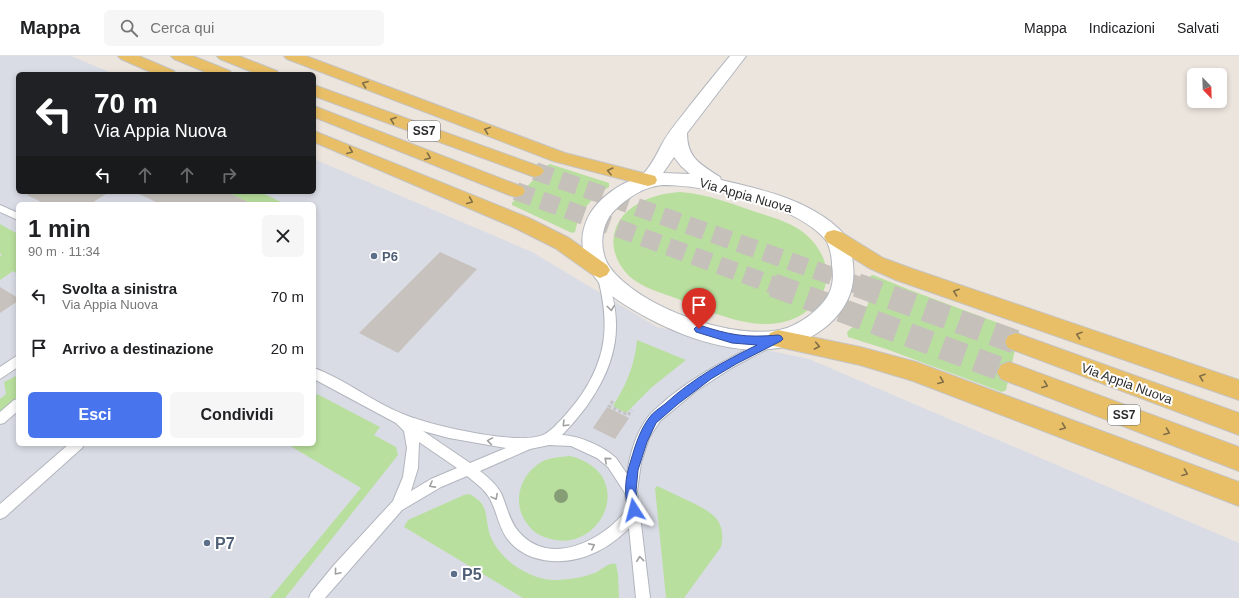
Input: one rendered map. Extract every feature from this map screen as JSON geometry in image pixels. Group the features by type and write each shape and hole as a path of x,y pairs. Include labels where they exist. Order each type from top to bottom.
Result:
{"main road":[{"path":"126,56 163,72"},
{"path":"179,56 219,72"},
{"path":"225,56 266,72"},
{"path":"292,56 559,157 648,180"},
{"name":"SS7","path":"316,91 535,171"},
{"name":"SS7","path":"316,112 516,191"},
{"path":"316,137 522,223 562,243 600,270"},
{"path":"834,237 876,263 903,274 1239,390"},
{"path":"778,339 853,354 916,372 1239,494"},
{"name":"Via Appia Nuova","path":"1016,342 1239,424"},
{"name":"SS7","path":"1009,372 1239,459"}],"street":[{"path":"648,180 666,156 670,144 678,132 738,56"},
{"path":"678,132 677,144 684,159 691,166 717,184"},
{"name":"Via Appia Nuova","path":"690,179 717,184 799,210 812,218 834,237 843,271 842,288 838,300 826,314 809,327 795,335 778,339 755,341 732,339 709,333 637,302 613,284 600,270 593,243 594,226 598,216 618,196 648,180 690,179"}],"lane":[{"path":"0,208 16,216"},
{"path":"549,439 580,407 598,379 605,362 612,328 612,311 609,294 600,270"},
{"path":"643,598 631,491 632,470 636,456 653,420 674,401 708,376 733,361 778,339"},
{"path":"0,374 16,362"},
{"path":"316,374 400,419 449,433 493,441 529,444"},
{"path":"0,419 16,406"},
{"path":"400,419 410,429 468,469 488,486 494,494 506,523 514,537 524,546 539,554 559,556 576,554 588,549 602,541 622,526 630,518 634,510"},
{"path":"316,598 397,506 406,490 412,468 414,446 410,429"},
{"path":"397,506 436,483 529,444 549,439 562,439 601,454 612,463 631,491"},
{"path":"0,513 76,446"}],"path":[{"path":"613,401 609,406 628,415 632,410"}],"shaded area":[{"path":"0,56 71,56 109,72 16,72 16,194 316,194 316,160 532,252 657,327 809,359 1239,543 1239,598 0,598"}],"green space":[{"path":"550,164 609,183 609,187 597,195 587,205 577,224 575,232 572,233 512,205 512,203 546,166"},
{"path":"680,192 728,202 790,224 800,230 817,247 825,263 827,273 826,282 824,290 818,300 803,314 787,321 769,324 750,323 713,313 652,290 634,280 621,267 616,257 614,236 616,227 621,218 639,203 659,195"},
{"path":"231,194 264,194 281,202 248,202"},
{"path":"0,224 16,233 16,273 13,271 0,280 0,256 2,255 0,253"},
{"path":"873,275 1017,330 1019,332 1006,390 1002,392 886,349 848,337 847,332 859,320 867,307 871,292 870,276"},
{"path":"637,340 686,360 652,387 626,413 613,406 629,374 634,358"},
{"path":"16,376 16,400 0,412 0,399 6,394 4,382"},
{"path":"316,394 380,427 374,435 396,447 398,455 285,598 270,598 361,488 290,446 316,446"},
{"path":"570,456 591,465 603,478 608,493 606,509 598,523 585,534 570,540 551,539 541,536 528,525 520,508 520,490 523,481 528,474 543,461"},
{"path":"657,486 697,505 710,513 716,518 722,530 721,547 684,598 666,598 655,488"},
{"path":"470,494 481,502 486,516 489,532 494,544 515,566 533,576 558,580 586,576 597,572 608,565 616,564 619,598 523,598 404,527 408,520 464,495"}],"building":[{"path":"106,194 93,202 41,202 27,195"},
{"path":"139,194 231,194 248,202 156,202"},
{"path":"440,252 477,269 398,353 359,333"},
{"path":"0,287 16,297 16,302 0,313"},
{"path":"607,407 629,418 615,439 593,428"}],"tunnel":[{"path":"535,171 860,286"},
{"path":"516,191 776,286"},
{"path":"773,285 1009,372"},
{"path":"857,285 1016,342"}],"place":[{"name":"P6","path":"374,256"},
{"name":"P7","path":"207,543"},
{"name":"P5","path":"454,574"}],"route":[{"path":"634,510 631,491 632,470 642,441 653,420 674,401 708,376 733,361 778,339 755,341 732,339 699,329"}]}
